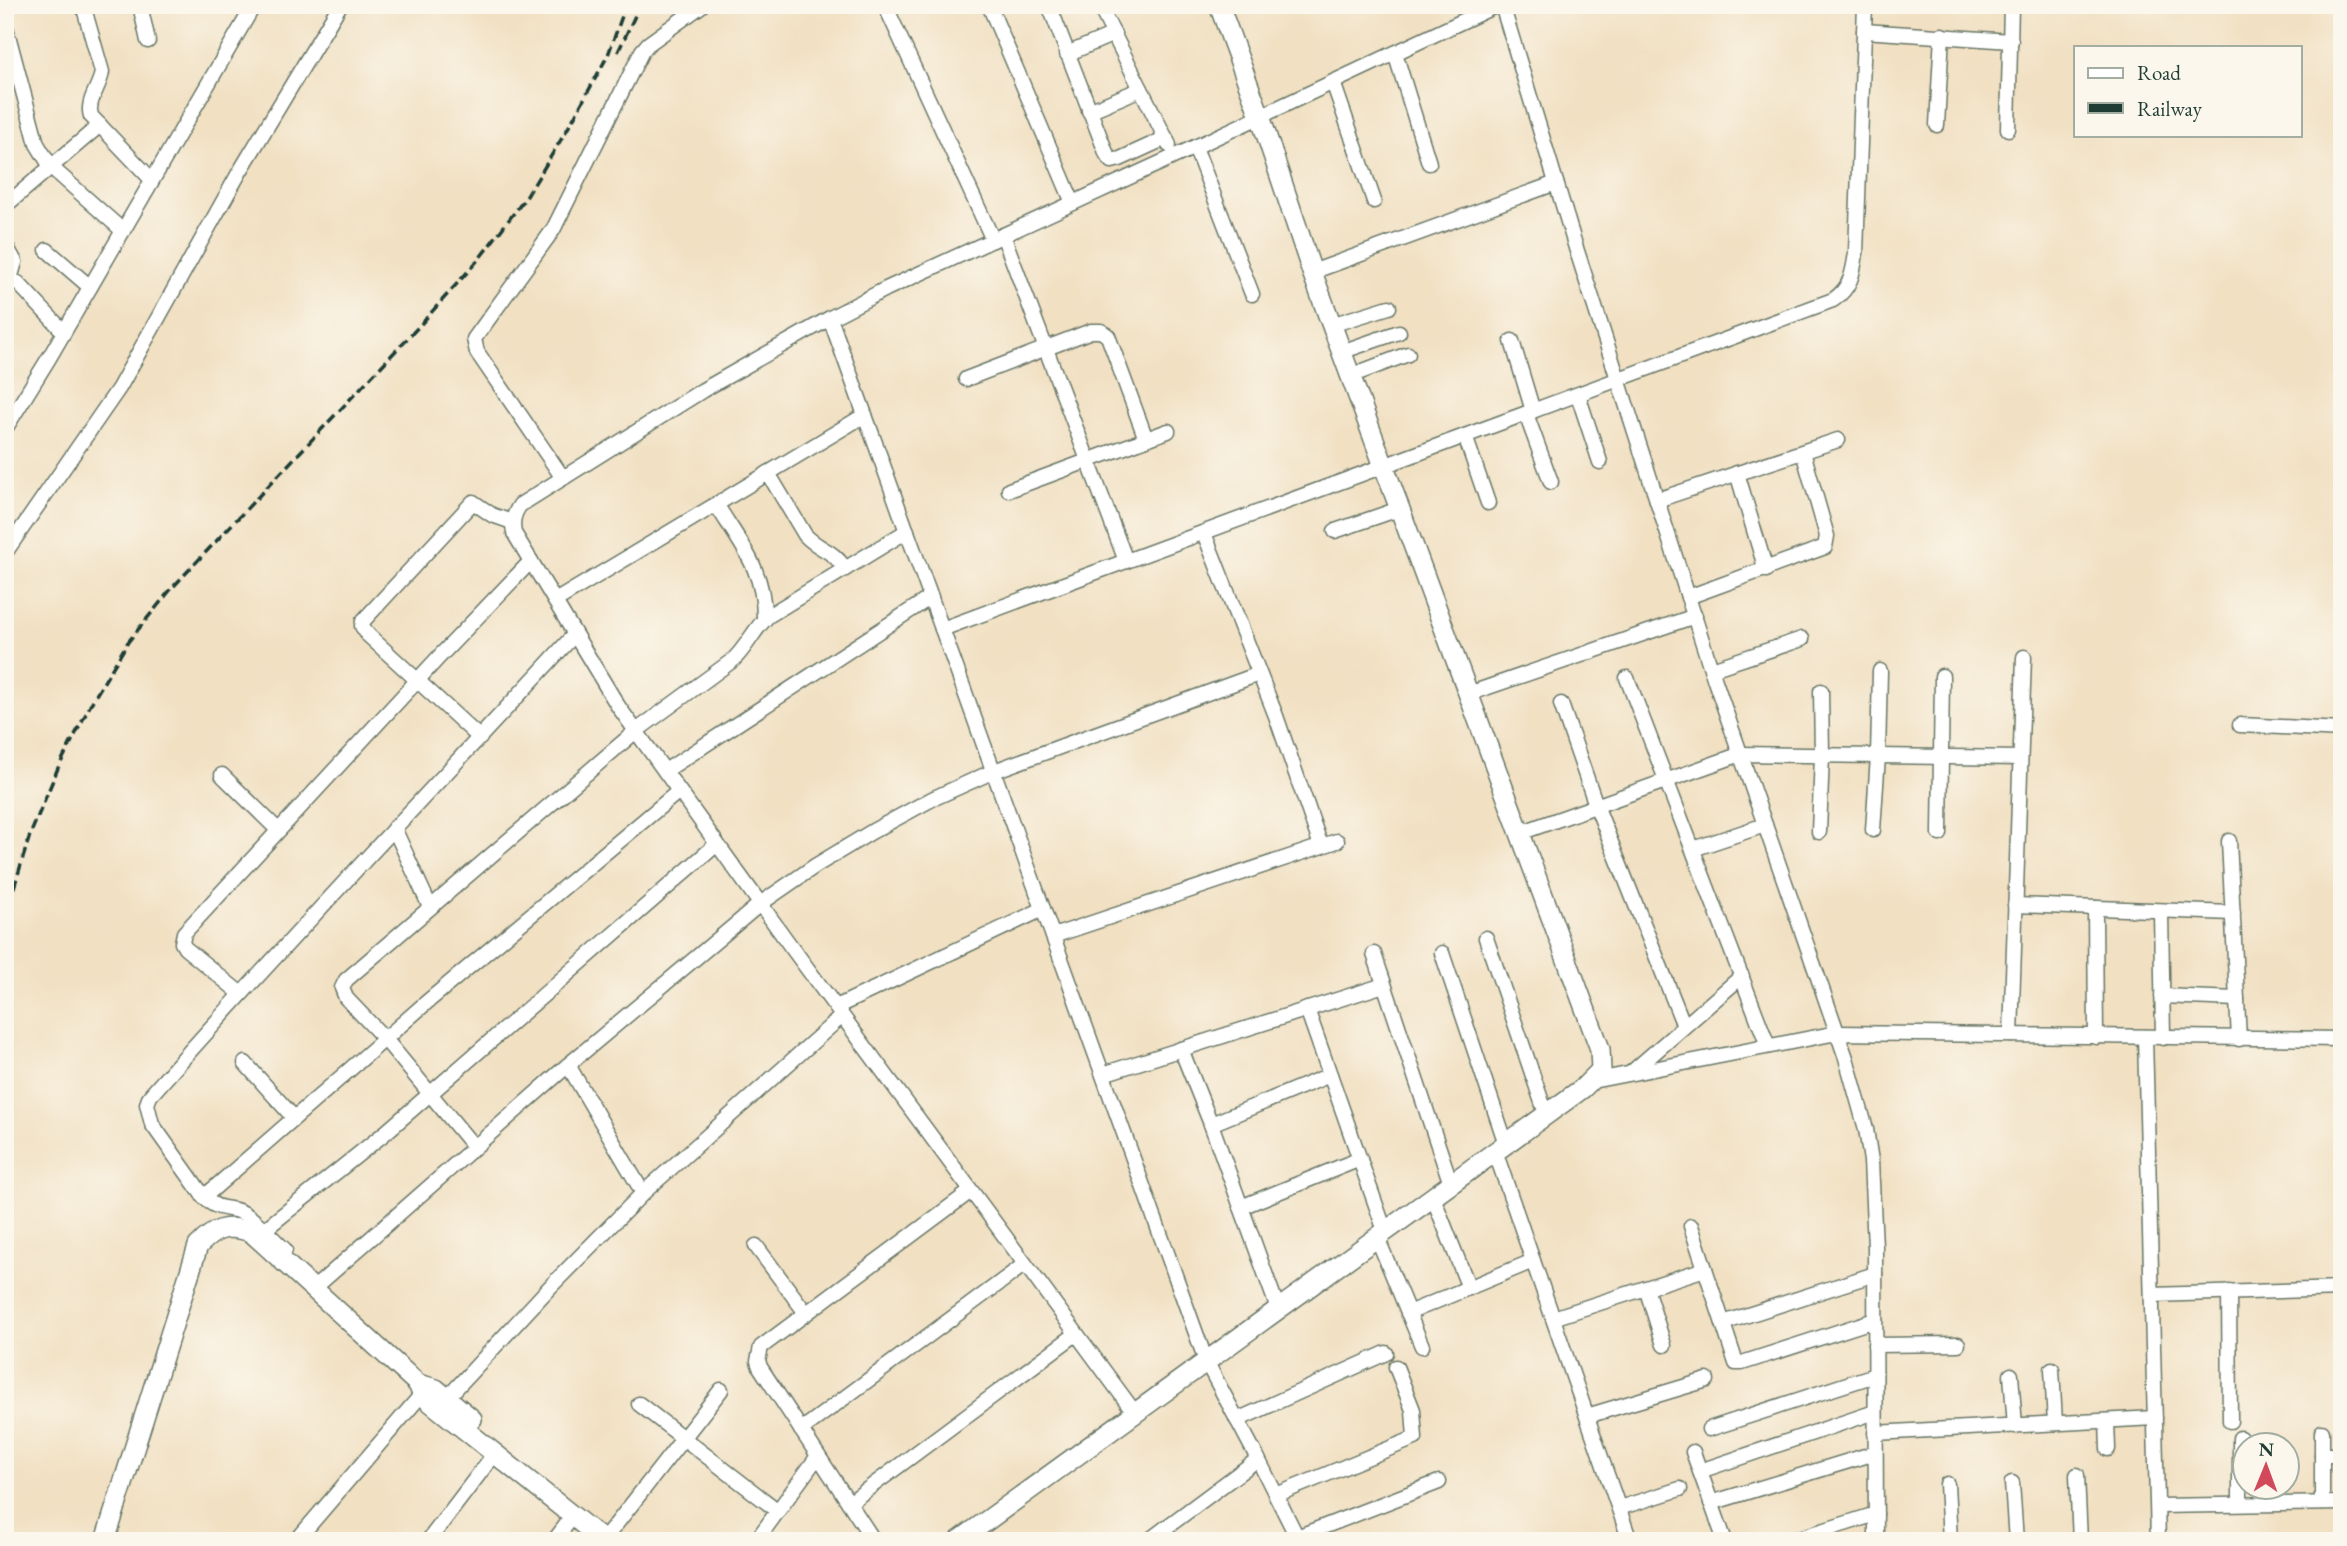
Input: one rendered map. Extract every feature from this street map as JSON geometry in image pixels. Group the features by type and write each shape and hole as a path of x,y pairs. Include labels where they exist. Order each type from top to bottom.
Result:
{"main road":[{"path":"959,1541 1501,1148 1592,1081 1601,1070 1600,1049 1331,325 1219,5"},
{"path":"104,1541 198,1246 210,1234 223,1228 257,1231 495,1453 573,1516 612,1538"},
{"path":"423,1388 436,1389 612,1538"}],"street":[{"path":"83,5 102,72 101,82 89,105 91,116 152,180"},
{"path":"140,5 148,41"},
{"path":"5,429 254,5"},
{"path":"5,553 119,388 239,173 340,5"},
{"path":"562,478 477,352 474,339 553,230 642,51 702,5"},
{"path":"885,5 998,238 1047,348 1126,561"},
{"path":"989,5 1073,203"},
{"path":"1049,5 1089,111 1112,161 1166,138"},
{"path":"1099,5 1175,157"},
{"path":"1135,1413 760,904 618,706 514,533 514,512 520,505 703,390 886,289 1175,157 1497,5"},
{"path":"1502,5 1688,597 1838,1033 1866,1129 1871,1161 1875,1274 1876,1541"},
{"path":"942,629 1619,380 1833,300 1845,292 1852,277 1856,253 1865,5"},
{"path":"2008,130 2011,5"},
{"path":"5,24 37,144 51,167 123,231"},
{"path":"1864,30 2011,41"},
{"path":"1067,54 1114,34"},
{"path":"1937,125 1942,35"},
{"path":"1395,52 1429,163"},
{"path":"1333,82 1374,201"},
{"path":"1089,111 1141,89"},
{"path":"5,205 100,125"},
{"path":"1195,147 1252,294"},
{"path":"1312,272 1556,183"},
{"path":"5,244 15,262 8,279 18,283 64,332"},
{"path":"47,250 90,287"},
{"path":"1331,325 1389,307"},
{"path":"830,318 1206,1361 1298,1539 1439,1482"},
{"path":"966,379 1091,331 1101,331 1108,336 1146,439"},
{"path":"1341,352 1399,332"},
{"path":"1512,341 1551,482"},
{"path":"1350,376 1408,354"},
{"path":"1578,395 1600,462"},
{"path":"555,601 865,415"},
{"path":"1009,490 1168,430"},
{"path":"1465,436 1488,503"},
{"path":"1657,500 1838,440"},
{"path":"1688,597 1821,550 1828,541 1803,452"},
{"path":"768,473 812,544 833,553 845,569"},
{"path":"1737,473 1766,570"},
{"path":"480,738 364,632 363,621 473,502 492,515 512,522"},
{"path":"716,504 756,570 764,601 764,620"},
{"path":"1335,531 1399,509"},
{"path":"474,1147 385,1039 346,998 342,988 346,981 636,731 733,660 742,652 751,634 764,620 907,531"},
{"path":"1204,533 1276,716 1321,846"},
{"path":"240,993 185,948 181,943 182,938 278,830 531,561"},
{"path":"665,771 931,597"},
{"path":"1468,694 1695,617"},
{"path":"296,1541 423,1388 320,1283 257,1231 248,1215 212,1206 152,1124 147,1104 150,1096 240,993 574,635"},
{"path":"1712,669 1802,639"},
{"path":"2011,1035 2024,657"},
{"path":"1873,830 1880,671"},
{"path":"320,1283 568,1065 760,904 815,866 932,799 994,771 1259,674"},
{"path":"1940,834 1942,676"},
{"path":"1627,678 1769,1046"},
{"path":"1819,832 1821,691"},
{"path":"1561,704 1595,805 1684,1026"},
{"path":"2239,725 2342,730"},
{"path":"1520,833 1741,754 2020,758"},
{"path":"222,775 278,830"},
{"path":"204,1197 385,1039 679,791"},
{"path":"1692,849 1765,825"},
{"path":"394,828 430,907"},
{"path":"1053,936 1337,841"},
{"path":"2229,841 2239,1039"},
{"path":"257,1231 431,1093 717,844"},
{"path":"2015,905 2233,913"},
{"path":"2095,908 2096,1037"},
{"path":"447,1398 550,1287 643,1193 839,1012 1043,909"},
{"path":"2161,911 2163,1038"},
{"path":"1486,938 1546,1114"},
{"path":"1442,953 1533,1261 1630,1541"},
{"path":"1374,954 1451,1184"},
{"path":"1631,1073 1742,976"},
{"path":"1102,1074 1384,985"},
{"path":"2162,996 2237,999"},
{"path":"1307,1009 1360,1159 1381,1234 1422,1346"},
{"path":"1592,1081 1838,1033 2342,1039"},
{"path":"2145,1037 2158,1541"},
{"path":"1181,1049 1278,1309"},
{"path":"245,1063 294,1118"},
{"path":"568,1065 643,1193"},
{"path":"1211,1124 1331,1075"},
{"path":"1241,1207 1360,1159"},
{"path":"874,1541 758,1361 761,1347 971,1191"},
{"path":"1433,1197 1469,1288"},
{"path":"1691,1226 1734,1360 1738,1363 1875,1321"},
{"path":"756,1245 806,1313"},
{"path":"1408,1312 1533,1261"},
{"path":"801,1430 1025,1264"},
{"path":"1553,1318 1705,1269"},
{"path":"1723,1323 1875,1274"},
{"path":"1646,1288 1664,1345"},
{"path":"2152,1294 2342,1289"},
{"path":"2229,1292 2230,1421"},
{"path":"849,1503 1076,1334"},
{"path":"1875,1345 1958,1344"},
{"path":"1237,1420 1385,1353"},
{"path":"1276,1495 1415,1438 1413,1410 1396,1367"},
{"path":"2052,1369 2055,1423"},
{"path":"1709,1429 1875,1375"},
{"path":"2011,1375 2015,1426"},
{"path":"1587,1416 1707,1380"},
{"path":"612,1538 721,1390"},
{"path":"639,1404 778,1511"},
{"path":"1700,1471 1875,1412"},
{"path":"1875,1433 2155,1418"},
{"path":"2107,1421 2108,1449"},
{"path":"2322,1432 2322,1503"},
{"path":"1693,1452 1725,1541"},
{"path":"428,1541 495,1453"},
{"path":"1712,1503 1875,1453"},
{"path":"2322,1455 2342,1455"},
{"path":"756,1541 818,1456"},
{"path":"1148,1541 1258,1459"},
{"path":"2077,1475 2080,1541"},
{"path":"2012,1483 2016,1541"},
{"path":"1947,1485 1950,1541"},
{"path":"1619,1508 1680,1489"},
{"path":"2158,1506 2342,1503"},
{"path":"1790,1541 1876,1514"},
{"path":"554,1541 573,1516"}],"railway":[{"path":"5,917 30,835 58,768 93,700 128,642 172,588 479,259 527,196 571,123 608,55 626,5"},
{"path":"618,52 640,5"}]}
